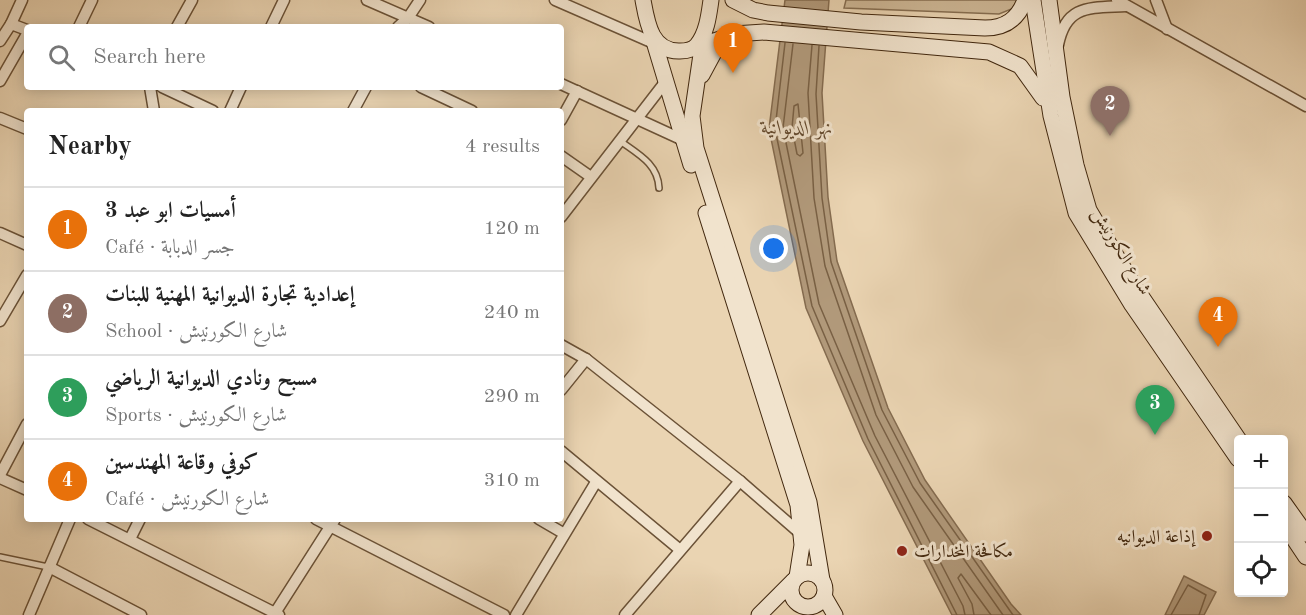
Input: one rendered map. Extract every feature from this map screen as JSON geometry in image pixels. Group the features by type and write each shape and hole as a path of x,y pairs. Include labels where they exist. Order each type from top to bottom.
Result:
{"main road":[{"path":"643,0 683,140 798,505 802,534 791,592 803,609"},
{"path":"711,0 699,43 692,116 696,148 809,502 824,596 835,615"},
{"path":"733,0 753,10 768,13 861,22 995,28 1015,19 1025,0"},
{"name":"شارع الكورنيش","path":"1033,0 1051,116 1076,213 1132,305 1234,452"},
{"name":"شارع الكورنيش","path":"1049,0 1076,165 1089,210 1132,284 1236,435"},
{"path":"656,42 673,51 738,34 764,32 1000,55 1028,75 1051,116"},
{"path":"692,116 706,64 716,49 738,34"},
{"path":"1288,509 1306,534"},
{"path":"1288,530 1306,557"},
{"path":"759,615 795,579 813,573 822,580"},
{"path":"787,615 813,606 824,596"}],"street":[{"path":"0,41 22,0"},
{"path":"80,24 92,0"},
{"path":"179,24 192,0"},
{"path":"272,24 284,0"},
{"path":"367,0 422,24"},
{"path":"401,24 420,0"},
{"path":"555,0 656,42"},
{"path":"1156,0 1167,29"},
{"path":"1057,52 1061,33 1071,16 1092,8 1122,3 1306,106"},
{"path":"11,24 24,30"},
{"path":"0,81 24,37"},
{"path":"564,212 666,81"},
{"path":"564,85 683,140"},
{"path":"150,90 153,108"},
{"path":"168,90 207,108"},
{"path":"231,108 240,90"},
{"path":"354,108 363,90"},
{"path":"427,90 466,108"},
{"path":"564,114 577,90"},
{"path":"0,118 24,128"},
{"path":"564,158 591,177"},
{"path":"0,233 24,244"},
{"path":"0,321 24,280"},
{"path":"564,347 586,359 740,481 802,534"},
{"path":"564,386 586,359"},
{"path":"24,430 0,476 24,488"},
{"path":"564,454 679,549"},
{"path":"625,615 679,549 740,481"},
{"path":"516,615 563,533 596,482"},
{"path":"29,615 69,522"},
{"path":"94,522 277,614 333,523 504,615"},
{"path":"130,539 138,522"},
{"path":"544,522 563,533"},
{"path":"49,567 141,615"}],"lane":[{"path":"619,140 650,163 659,180 659,188"},
{"path":"0,557 49,567"}],"shaded area":[{"path":"846,0 1019,0 1014,8 999,14 844,8"}],"water":[{"name":"نهر الديوانية","path":"785,0 829,0 822,93 828,197 837,261 888,408 925,480 1021,615 952,615 863,441 806,308 769,129"},
{"path":"1184,576 1216,592 1204,615 1165,615"}],"place":[{"name":"أمسيات ابو عبد 3","path":"733,73"},
{"name":"إعدادية تجارة الديوانية المهنية للبنات","path":"1110,136"},
{"name":"كوفي وقاعة المهندسين","path":"1218,347"},
{"name":"مسبح ونادي الديوانية الرياضي","path":"1155,435"},
{"name":"إذاعة الديوانيه","path":"1207,536"},
{"name":"مكافحة المخدارات","path":"902,551"}]}
